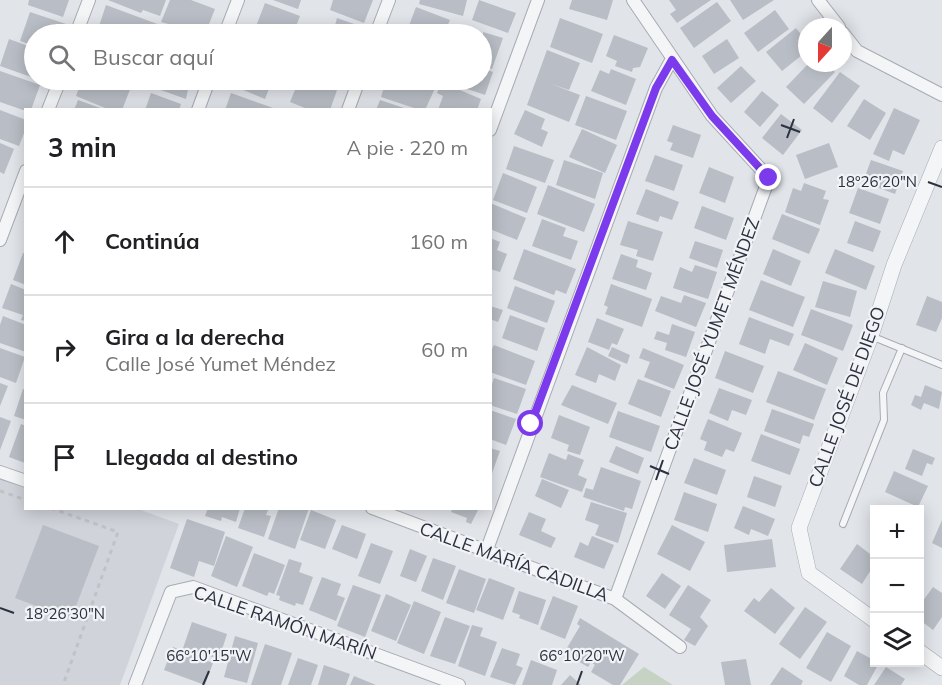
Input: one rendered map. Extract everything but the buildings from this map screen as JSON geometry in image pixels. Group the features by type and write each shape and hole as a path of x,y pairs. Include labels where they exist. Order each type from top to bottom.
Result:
{"street":[{"path":"80,24 89,0"},
{"path":"229,24 238,0"},
{"path":"380,24 389,0"},
{"path":"492,125 538,0"},
{"name":"CALLE JOSÉ YUMET MÉNDEZ","path":"615,599 769,178 712,116 633,0"},
{"path":"818,0 832,18"},
{"path":"852,45 856,51 942,95"},
{"path":"486,552 656,88 672,60"},
{"path":"49,108 56,90"},
{"path":"199,108 205,90"},
{"path":"349,108 355,90"},
{"name":"CALLE JOSÉ DE DIEGO","path":"870,617 809,573 799,528 872,336 894,265 942,148"},
{"path":"0,240 24,176"},
{"path":"0,472 24,480"},
{"name":"CALLE MARÍA CADILLA","path":"377,510 615,599 680,647"},
{"name":"CALLE RAMÓN MARÍN","path":"135,685 171,592 193,588 459,685"},
{"path":"924,655 942,668"}],"lane":[{"path":"872,336 942,365"},
{"path":"843,524 884,420 883,393 902,348"}],"path":[{"path":"0,490 24,499"},
{"path":"57,510 118,532 63,685"}],"shaded area":[{"path":"0,479 24,488 24,510 141,510 179,524 120,685 0,685"}],"green space":[{"path":"644,667 673,685 622,685"}],"route":[{"path":"531,424 656,88 672,60 712,116 769,178"}]}
